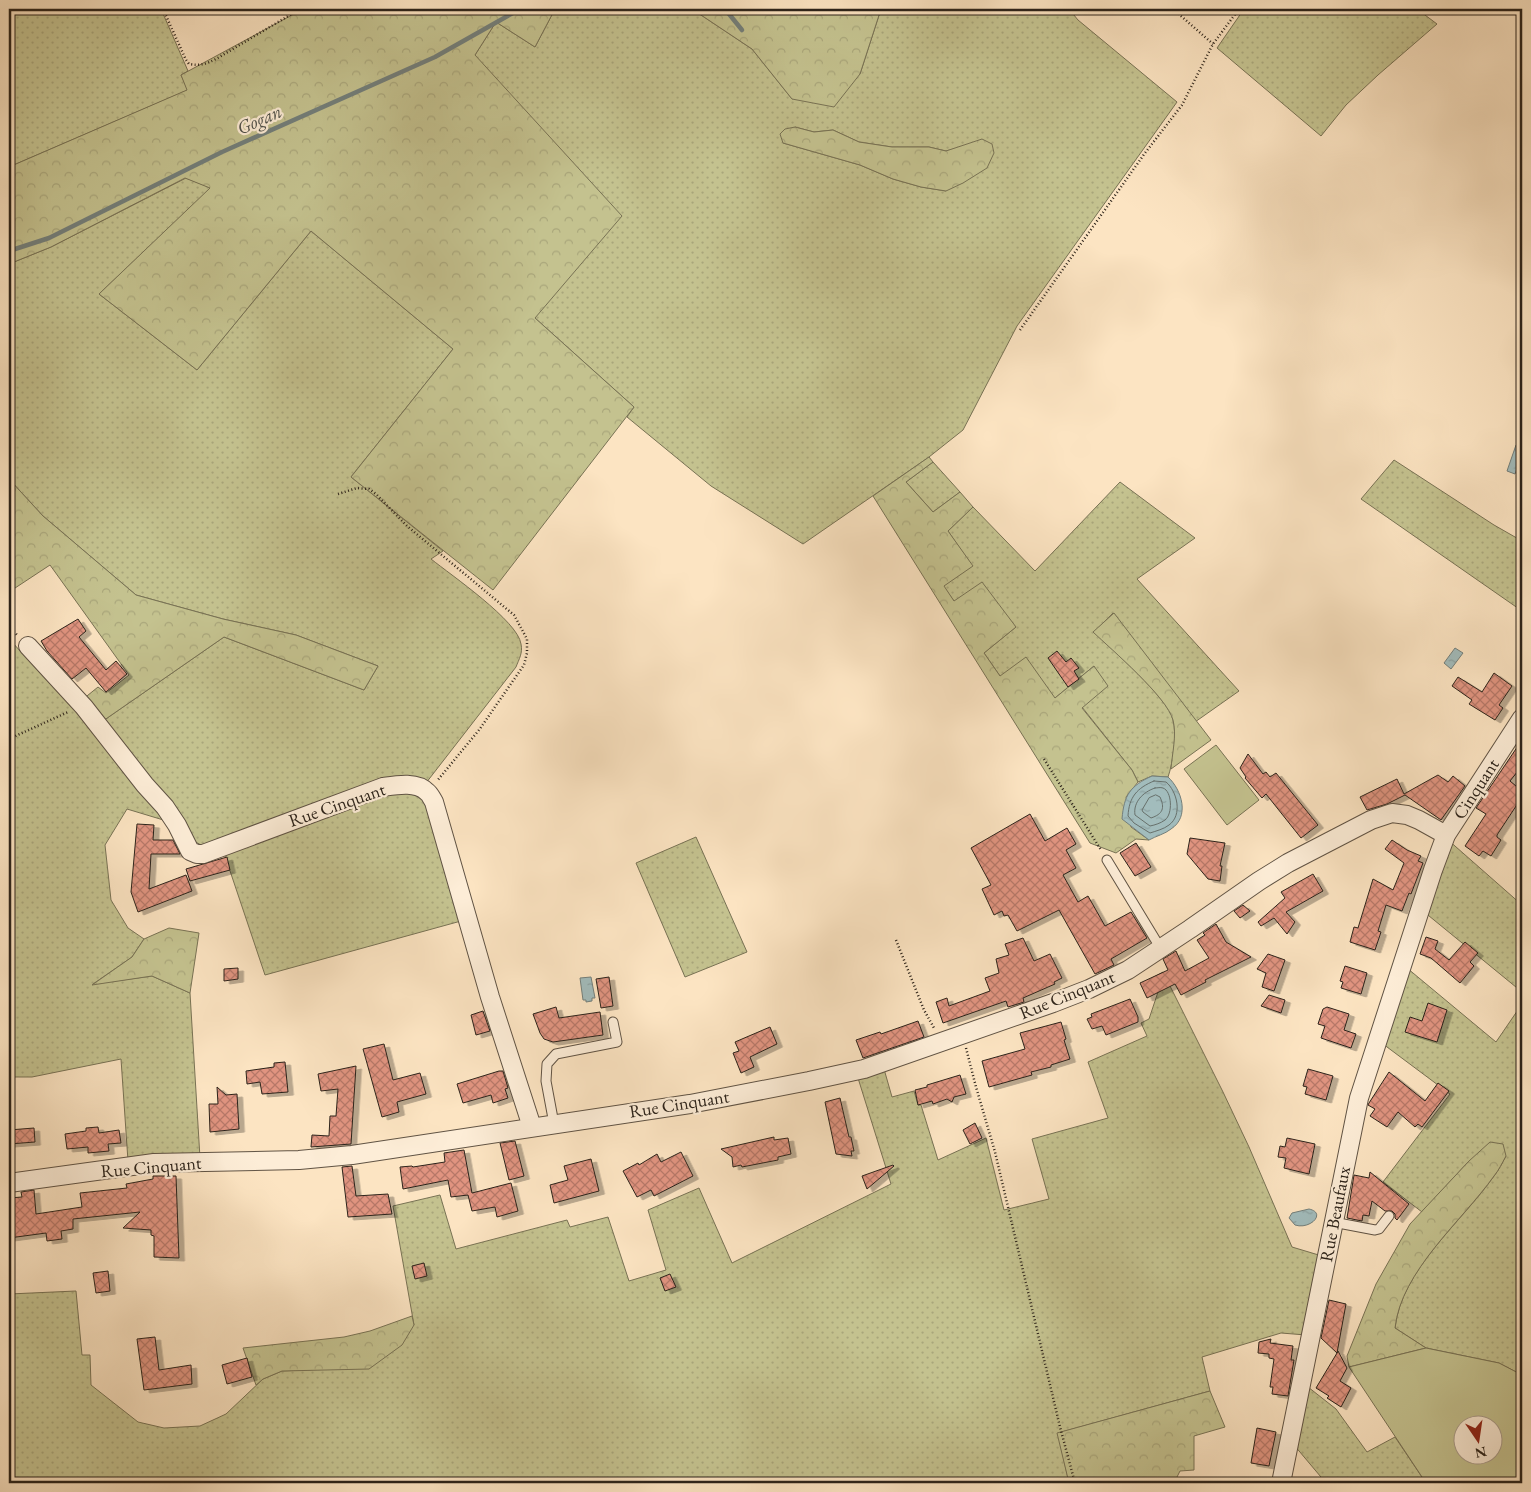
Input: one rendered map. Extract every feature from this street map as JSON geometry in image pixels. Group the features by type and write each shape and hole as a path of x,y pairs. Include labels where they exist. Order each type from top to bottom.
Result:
{"street":[{"name":"Rue Cinquant","path":"28,646 84,707 178,825 190,851 196,854 202,854 384,787 414,786 428,792"},
{"name":"Cinquant","path":"1446,835 1522,718"},
{"path":"428,792 434,802 490,997 532,1127"},
{"name":"Rue Cinquant","path":"9,1183 154,1163 299,1160 352,1155 690,1104 864,1069 1089,989 1128,970 1281,868 1371,820 1392,813 1407,815 1446,835"},
{"name":"Rue Beaufaux","path":"1281,1483 1359,1098 1446,835"}],"lane":[{"path":"1107,860 1161,949"},
{"path":"554,1124 546,1081 547,1064 556,1054 617,1042 614,1022"},
{"path":"1333,1222 1375,1230 1379,1229 1389,1216"}],"path":[{"path":"162,9 189,64 204,65 300,9"},
{"path":"1174,9 1213,44"},
{"path":"1020,330 1145,153 1182,106 1213,44 1239,9"},
{"path":"338,494 357,488 368,489 376,494 407,526 514,615 527,639 527,653 524,665 479,730 428,792"},
{"path":"9,739 66,712 84,707"},
{"path":"1044,760 1107,860"},
{"path":"896,940 924,1010 934,1030 944,1041"},
{"path":"963,1035 976,1087 991,1135 1074,1483"}],"green space":[{"path":"9,9 161,9 188,71 181,75 188,90 9,167"},
{"path":"303,9 555,9 535,47 496,22 475,55 622,216 535,318 634,407 493,590 351,477 453,349 311,231 197,370 99,294 210,188 185,178 51,247 9,264 9,167 187,90 181,75"},
{"path":"555,9 692,9 752,49 792,99 860,74 881,9 1069,9 1078,20 1177,102 1017,326 963,430 929,457 803,544 711,486 627,417 634,407 535,318 475,55 496,22 535,47","holes":["795,127 814,132 833,130 859,142 892,147 929,147 946,151 961,147 946,191 921,187 893,179 860,165 783,143"]},
{"path":"692,9 881,9 860,74 834,107 792,99 752,49"},
{"path":"1244,9 1417,9 1437,24 1346,105 1321,136 1217,48"},
{"path":"795,127 814,132 833,130 859,142 892,147 929,147 946,151 982,139 992,144 994,153 987,168 946,191 921,187 893,179 860,165 783,143 780,134 785,129"},
{"path":"186,178 211,188 99,294 197,370 311,231 453,349 351,477 443,551 431,559 496,611 517,634 521,644 520,656 516,667 426,783 211,844 201,845 194,841 100,723 224,637 364,690 378,666 296,635 223,619 136,595 43,516 9,479 9,264 51,247"},
{"path":"929,457 933,462 906,482 933,512 960,492 973,507 948,531 973,566 944,586 954,601 982,582 1016,627 984,653 1000,676 1026,657 1055,698 1094,666 1108,686 1082,708 1132,770 1138,782 1126,797 1131,827 1149,840 1136,839 1116,853 1090,843 873,496"},
{"path":"1394,460 1522,541 1522,611 1361,499"},
{"path":"933,462 960,492 933,512 906,482"},
{"path":"9,479 43,516 136,595 223,619 296,635 378,666 364,690 224,637 100,723 82,700 98,687 106,693 129,675 50,565 9,592"},
{"path":"1120,482 1195,538 1137,579 1239,691 1195,722 1113,613 1094,632 1151,687 1169,711 1174,726 1174,749 1168,777 1152,776 1138,782 1132,770 1082,707 1094,666 1055,698 1000,676 984,653 1016,627 954,601 943,586 972,566 948,531 973,507 1035,571"},
{"path":"1114,613 1211,740 1171,769 1175,732 1169,710 1138,674 1093,632"},
{"path":"9,639 73,707 170,822 127,809 105,845 111,900 128,928 144,939 132,957 93,984 152,976 190,993 200,1158 128,1161 121,1059 32,1077 9,1077"},
{"path":"1216,745 1259,800 1227,825 1184,769"},
{"path":"407,788 424,796 461,921 265,975 223,850"},
{"path":"696,837 747,952 685,977 636,863"},
{"path":"1447,839 1522,905 1522,992 1423,911"},
{"path":"169,928 199,933 190,993 152,976 92,985 132,957 144,939"},
{"path":"1407,968 1496,1042 1522,1004 1522,1375 1499,1363 1426,1348 1395,1328 1408,1286 1435,1248 1481,1193 1506,1156 1469,1161 1422,1212 1383,1182 1450,1094 1383,1044"},
{"path":"1163,972 1249,1147 1292,1247 1322,1256 1306,1335 1281,1333 1202,1357 1210,1391 1058,1433 1069,1483 9,1483 9,1294 76,1291 82,1355 90,1355 91,1385 138,1422 164,1428 200,1426 226,1414 263,1379 282,1371 325,1369 414,1325 393,1206 440,1195 456,1249 567,1220 570,1227 608,1217 629,1281 666,1270 648,1210 699,1188 732,1263 891,1184 858,1078 884,1069 892,1097 914,1091 918,1105 921,1105 938,1160 986,1138 1004,1210 1049,1199 1032,1139 1108,1118 1088,1062 1147,1036 1141,1023 1149,1019 1158,992 1152,978"},
{"path":"1490,1142 1503,1144 1506,1156 1496,1174 1421,1267 1408,1287 1400,1307 1395,1328 1426,1348 1349,1367 1347,1356 1376,1284 1410,1224 1469,1161"},
{"path":"412,1316 414,1325 402,1345 369,1369 282,1371 263,1379 256,1385 243,1348 344,1337 370,1331"},
{"path":"1426,1348 1499,1363 1522,1375 1522,1483 1426,1483 1349,1367"},
{"path":"1308,1387 1336,1409 1367,1452 1395,1437 1426,1483 1326,1483 1294,1445"},
{"path":"1210,1391 1225,1427 1194,1436 1194,1470 1180,1471 1174,1483 1069,1483 1057,1433"}],"water":[{"path":"1516,445 1522,447 1522,454 1515,474 1507,471"},
{"path":"1455,648 1463,653 1451,669 1444,663"},
{"path":"1152,776 1168,777 1173,782 1180,796 1182,811 1181,818 1177,824 1149,840 1122,819 1124,804 1130,792 1138,784"},
{"path":"591,977 595,998 592,998 592,1001 586,1002 586,1000 583,1000 580,978"},
{"path":"1309,1209 1317,1214 1311,1223 1301,1226 1295,1225 1289,1218 1292,1213"}],"building":[{"path":"78,619 86,631 79,637 106,670 116,661 127,674 106,692 86,668 72,679 47,651 41,641"},
{"path":"1057,651 1066,662 1071,658 1079,668 1074,671 1079,679 1068,687 1048,658"},
{"path":"1494,673 1512,686 1499,705 1503,708 1495,720 1469,704 1472,700 1452,686 1458,677 1482,692"},
{"path":"1522,740 1522,766 1510,781 1522,791 1522,797 1497,835 1501,840 1491,856 1483,851 1479,856 1465,846 1486,814 1476,808"},
{"path":"1248,754 1263,774 1266,772 1270,777 1276,773 1318,825 1301,838 1266,794 1262,798 1245,778 1240,768"},
{"path":"1438,775 1448,782 1453,776 1465,786 1441,820 1405,795 1387,804 1367,810 1360,797 1397,779 1404,794"},
{"path":"1030,814 1045,841 1067,828 1076,844 1066,850 1076,868 1063,875 1078,902 1088,896 1105,926 1131,912 1147,938 1111,959 1114,965 1095,974 1059,910 1017,931 1008,915 1004,916 1002,911 994,915 982,889 991,885 971,848"},
{"path":"137,824 154,825 153,840 173,840 180,854 151,854 149,889 186,875 192,891 138,912 131,892"},
{"path":"1190,838 1225,843 1220,866 1222,866 1220,881 1208,879 1187,854"},
{"path":"1392,840 1407,850 1421,856 1418,861 1423,863 1402,911 1386,905 1378,931 1381,932 1375,950 1350,942 1354,927 1358,928 1373,879 1393,890 1404,863 1385,849"},
{"path":"1136,843 1151,867 1135,876 1120,853"},
{"path":"227,857 230,870 190,881 186,869"},
{"path":"1313,874 1323,891 1286,912 1295,922 1287,934 1274,918 1261,926 1258,922 1285,898 1281,892"},
{"path":"1243,905 1250,911 1240,918 1234,911"},
{"path":"1216,924 1226,942 1251,957 1205,980 1206,982 1181,995 1175,984 1147,998 1140,983 1168,970 1163,959 1176,951 1185,971 1209,958 1197,940"},
{"path":"1426,937 1438,941 1435,949 1449,960 1465,942 1478,953 1470,962 1474,966 1460,983 1431,958 1420,954"},
{"path":"1023,938 1034,961 1050,954 1062,978 1054,982 1055,984 1023,998 1024,1002 1008,1007 1006,1001 943,1023 936,1002 947,998 949,1006 990,991 985,978 999,973 996,959 1009,955 1005,944"},
{"path":"1268,954 1285,960 1274,991 1262,987 1266,973 1257,969"},
{"path":"1345,966 1367,973 1361,994 1341,988 1343,982 1340,981"},
{"path":"238,968 238,979 224,981 224,969"},
{"path":"609,977 613,1006 601,1008 596,979"},
{"path":"1269,995 1285,1000 1281,1013 1261,1006"},
{"path":"1130,999 1138,1017 1138,1022 1106,1035 1102,1026 1092,1029 1087,1019 1092,1017 1091,1014"},
{"path":"1428,1003 1447,1010 1437,1042 1405,1032 1410,1017 1422,1021"},
{"path":"556,1007 559,1018 600,1012 603,1035 553,1042 544,1039 533,1014"},
{"path":"1327,1007 1349,1014 1344,1030 1356,1034 1351,1048 1321,1038 1325,1026 1318,1024 1323,1009"},
{"path":"483,1011 490,1031 476,1035 471,1015"},
{"path":"918,1021 924,1037 863,1058 856,1040 880,1032 881,1034"},
{"path":"1061,1022 1070,1059 1051,1065 1051,1067 1031,1072 1032,1075 989,1087 982,1061 1025,1049 1020,1033"},
{"path":"770,1027 777,1044 750,1057 754,1067 741,1073 733,1053 739,1051 735,1042"},
{"path":"384,1044 393,1080 420,1073 426,1094 397,1102 399,1112 382,1117 363,1049"},
{"path":"285,1062 288,1092 262,1094 260,1082 247,1084 246,1071 274,1067 274,1063"},
{"path":"356,1066 351,1144 311,1147 312,1135 329,1136 330,1116 336,1116 338,1089 321,1091 318,1074"},
{"path":"1308,1069 1333,1076 1326,1100 1305,1094 1307,1087 1303,1086"},
{"path":"503,1071 508,1088 505,1089 508,1098 493,1103 491,1095 463,1103 457,1084"},
{"path":"1389,1072 1425,1101 1438,1083 1449,1091 1422,1127 1418,1124 1415,1127 1398,1112 1387,1127 1370,1116 1375,1109 1368,1105"},
{"path":"960,1075 966,1094 954,1097 952,1102 947,1099 933,1104 932,1101 918,1105 915,1090"},
{"path":"217,1087 226,1095 237,1094 239,1129 210,1132 209,1104 218,1104"},
{"path":"840,1098 854,1151 851,1151 852,1156 836,1154 825,1102"},
{"path":"975,1123 982,1138 970,1144 963,1130"},
{"path":"98,1127 99,1133 119,1130 121,1143 108,1144 109,1151 88,1153 88,1147 67,1149 65,1134 86,1131 86,1128"},
{"path":"34,1128 35,1142 9,1144 9,1130"},
{"path":"774,1137 774,1140 788,1138 791,1154 778,1157 778,1160 733,1167 732,1157 721,1149"},
{"path":"1287,1138 1315,1144 1309,1174 1284,1168 1286,1158 1278,1157 1280,1146 1285,1147"},
{"path":"515,1141 524,1176 509,1180 500,1143"},
{"path":"464,1150 472,1193 511,1183 518,1211 497,1217 495,1207 472,1211 468,1195 451,1197 448,1180 403,1189 400,1167 445,1162 444,1153"},
{"path":"681,1152 693,1176 654,1196 651,1190 637,1197 623,1171 638,1163 639,1165 657,1154 661,1162"},
{"path":"591,1159 599,1191 554,1203 550,1185 568,1180 564,1166"},
{"path":"352,1166 356,1196 388,1194 392,1214 348,1217 342,1167"},
{"path":"894,1166 867,1189 862,1176"},
{"path":"1370,1172 1409,1204 1397,1220 1392,1211 1385,1211 1372,1201 1369,1216 1363,1215 1362,1221 1347,1218 1354,1175 1369,1178"},
{"path":"153,1176 176,1176 179,1258 154,1257 154,1236 151,1235 151,1230 123,1228 140,1212 73,1219 73,1229 61,1231 62,1239 47,1241 46,1233 9,1238 9,1198 22,1197 21,1192 34,1190 36,1214 82,1207 80,1193 127,1188 126,1184 153,1179"},
{"path":"424,1263 427,1276 415,1279 412,1266"},
{"path":"108,1271 110,1291 96,1293 93,1273"},
{"path":"670,1274 676,1287 665,1291 660,1278"},
{"path":"1329,1300 1346,1304 1337,1353 1321,1338"},
{"path":"155,1337 159,1370 191,1365 192,1384 144,1390 137,1339"},
{"path":"1271,1339 1270,1343 1293,1346 1291,1360 1294,1360 1288,1396 1272,1394 1273,1387 1270,1387 1274,1359 1269,1358 1269,1354 1258,1353 1259,1342"},
{"path":"1338,1351 1347,1368 1340,1381 1351,1388 1341,1407 1316,1388"},
{"path":"247,1358 252,1377 227,1384 222,1365"},
{"path":"1257,1428 1276,1432 1269,1466 1251,1463"}],"waterway":[{"name":"Gogan","path":"9,251 49,238 222,152 435,57 520,9"},
{"name":"Gogan","path":"725,9 742,30"}]}
